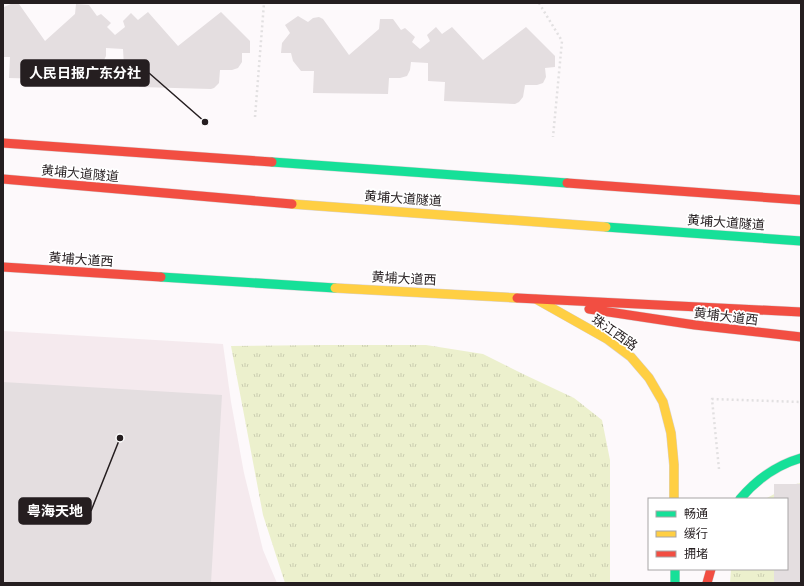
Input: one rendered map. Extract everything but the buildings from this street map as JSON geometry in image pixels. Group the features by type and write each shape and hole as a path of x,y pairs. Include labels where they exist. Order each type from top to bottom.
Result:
{"main road":[{"path":"3,143 801,200"},
{"name":"黄埔大道隧道","path":"3,179 298,204 801,241"},
{"name":"黄埔大道西","path":"3,267 158,278 536,299 638,318 735,331 801,337"},
{"path":"536,299 801,312"},
{"name":"珠江西路","path":"536,299 607,339 630,357 649,378 663,402 671,433 674,464 674,498"},
{"path":"741,498 746,491 766,474 795,459 801,458"},
{"path":"675,570 675,583"},
{"path":"707,583 711,570"}],"path":[{"path":"255,117 264,3"},
{"path":"539,3 562,41 553,136"},
{"path":"719,469 712,399 801,402"}],"shaded area":[{"path":"3,331 223,344 231,402 244,473 263,550 277,583 3,583"}],"green space":[{"path":"426,345 483,354 574,398 602,420 610,460 610,583 285,583 263,515 231,346"},
{"path":"801,483 801,583 730,583 731,570 788,570 788,498 767,498 791,485"}],"traffic: fast":[{"path":"272,162 567,183"},
{"path":"606,227 801,241"},
{"path":"161,277 335,288"},
{"path":"741,498 760,480 775,469 801,458"},
{"path":"675,570 675,583"}],"traffic: slow":[{"path":"292,204 606,227"},
{"path":"335,288 517,298"},
{"path":"536,299 607,339 631,357 649,378 663,402 671,433 674,465 674,498"}],"traffic: jam":[{"path":"3,143 272,162"},
{"path":"3,179 292,204"},
{"path":"567,183 801,200"},
{"path":"3,267 161,277"},
{"path":"517,298 801,312"},
{"path":"589,309 695,325 801,337"},
{"path":"707,583 711,570"}],"place":[{"name":"人民日报广东分社","path":"205,122"},
{"name":"粤海天地","path":"120,438"}]}
